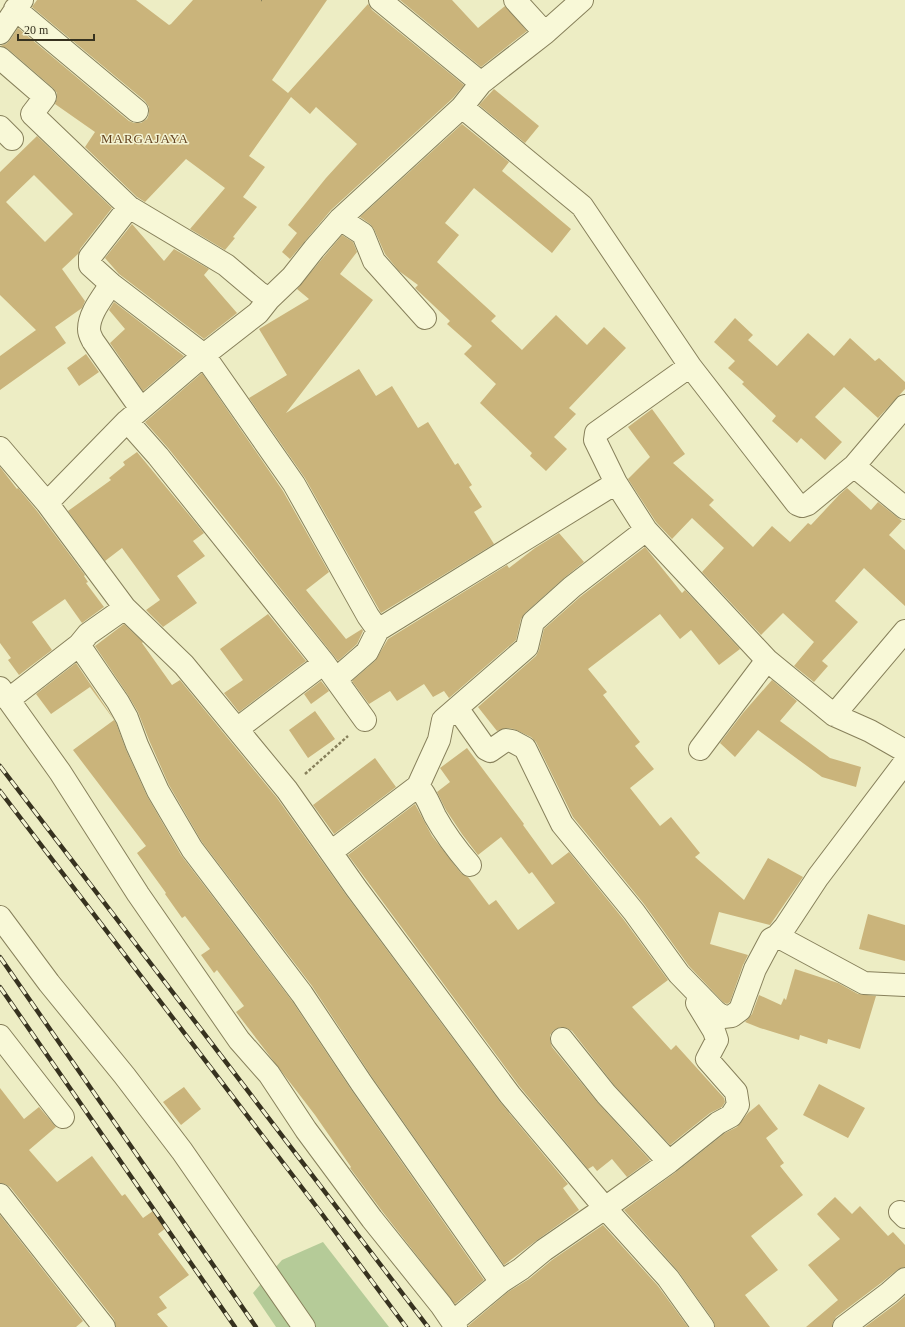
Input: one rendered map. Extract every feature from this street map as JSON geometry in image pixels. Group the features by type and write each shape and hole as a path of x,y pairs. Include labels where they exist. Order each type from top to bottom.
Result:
{"street":[{"path":"380,0 480,83"},
{"path":"516,0 545,33"},
{"path":"47,503 134,415 204,355 258,313 269,299 292,277 340,219 462,107 480,83 545,33 582,0"},
{"path":"0,33 18,4 137,111"},
{"path":"0,58 45,97 32,114 128,207 226,265 258,292 269,299"},
{"path":"462,107 582,206 690,366 796,504 802,506 808,504 854,466 905,406"},
{"path":"128,207 90,257 90,265 111,284 204,355 294,484 368,616 378,630"},
{"path":"340,219 362,234 374,261 424,318"},
{"path":"111,284 95,310 88,328 89,334 134,415 162,461 330,671 365,720"},
{"path":"690,366 596,433 595,440 616,483 646,530 767,660 834,715 870,731 905,751"},
{"path":"0,448 47,503 125,608 184,665 287,790 510,1095 605,1208 668,1278 703,1327"},
{"path":"854,466 905,508"},
{"path":"237,729 330,671 367,652 378,630 616,483"},
{"path":"331,852 418,786 439,740 443,720 527,647 533,622 572,587 646,530"},
{"path":"125,608 88,634 79,645 4,694 60,772 138,894 239,1040 269,1074 306,1130 455,1325 501,1282 669,1162 718,1123 730,1116 738,1105 736,1092 707,1058 717,1040 716,1036 679,974 634,912 562,824 525,748 512,741 506,740 490,751 486,749 457,708"},
{"path":"834,715 905,631"},
{"path":"79,645 118,702 127,718 137,745 158,791 192,848 302,994 362,1084 501,1282"},
{"path":"700,749 767,660"},
{"path":"679,974 715,1011 723,1017 732,1016 740,1010 755,970 771,939 777,936 785,927 818,877 905,762"},
{"path":"418,786 456,849 470,865"},
{"path":"0,917 49,983 124,1075 182,1150 304,1327"},
{"path":"777,936 864,983 905,985"},
{"path":"0,1036 64,1116"},
{"path":"562,1038 606,1094 669,1162"},
{"path":"0,1195 104,1327"},
{"path":"844,1327 905,1279"}],"path":[{"path":"287,790 365,720"}],"green space":[{"path":"323,1242 389,1327 276,1327 253,1293 282,1260"}],"building":[{"path":"37,0 136,0 169,25 193,0 327,0 272,80 288,93 368,4 372,10 464,85 453,98 331,210 290,259 282,252 297,233 288,225 326,178 357,144 316,107 310,114 291,97 249,156 265,167 243,197 257,207 233,237 235,238 225,250 190,229 225,188 186,159 145,202 137,197 85,147 95,132 55,104 57,93 53,88 8,49 0,46 6,44 10,40 18,28 129,121 141,123 147,119 149,107 145,101 32,7"},
{"path":"400,0 452,0 478,28 505,6 527,31 481,67"},
{"path":"494,89 539,126 525,143 479,105"},
{"path":"462,124 509,162 502,171 571,229 552,253 474,188 445,223 459,235 437,262 496,316 491,321 522,350 556,315 587,345 604,327 626,348 569,408 576,414 554,437 567,449 546,471 530,456 532,453 480,403 496,384 464,354 472,346 447,324 450,321 415,288 418,285 399,271 385,254 374,229 360,217"},
{"path":"37,136 112,208 80,249 79,253 62,269 85,301 82,308 55,327 66,343 0,390 0,356 36,330 0,295 0,172","holes":["34,175 73,214 45,242 6,202"]},
{"path":"132,224 164,261 174,249 209,269 204,275 237,313 204,339 119,274 105,258"},
{"path":"342,235 353,242 357,252 340,274 373,300 286,413 359,369 376,396 392,386 418,428 428,422 455,465 458,463 472,485 469,487 482,507 474,512 494,544 381,613 305,478 249,398 287,375 259,329 309,299 297,289"},
{"path":"114,302 184,356 143,391 110,343 125,329 109,310"},
{"path":"735,318 753,335 748,340 777,366 808,333 834,356 850,338 875,361 879,358 905,382 905,389 878,418 844,387 815,417 842,442 825,460 801,438 797,443 772,421 776,416 742,384 744,382 728,368 735,361 714,342"},
{"path":"86,354 99,372 79,386 67,368"},
{"path":"202,373 283,491 329,572 306,590 346,639 362,629 363,631 357,644 338,661 224,517 145,422"},
{"path":"652,409 685,454 673,463 714,500 709,505 753,547 772,526 790,542 808,523 811,525 847,488 871,510 878,502 902,521 889,535 905,550 905,606 864,568 835,601 858,622 822,661 828,666 814,682 794,666 814,642 783,613 761,635 702,572 724,548 692,518 672,539 656,522 628,479 650,457 628,427"},
{"path":"137,452 204,533 193,541 205,556 177,576 197,603 163,627 146,610 160,600 122,548 105,561 68,511 111,480 109,478 125,465 123,462"},
{"path":"0,467 37,511 85,575 84,576 88,582 86,583 104,607 82,623 65,599 32,622 52,650 19,675 8,660 11,658 0,643"},
{"path":"559,533 584,562 525,613 521,619 516,640 449,698 444,691 433,697 424,684 397,701 390,691 369,704 352,681 375,661 388,639 507,565 509,568 535,548"},
{"path":"645,547 682,593 685,590 740,649 719,665 691,630 680,639 660,614 588,669 607,692 603,695 640,742 635,746 654,769 630,788 660,826 671,817 700,853 695,857 744,900 768,858 803,877 770,925 719,912 710,944 748,955 730,1002 727,1004 723,1002 689,966 644,904 573,817 536,742 531,737 514,729 507,728 497,731 478,707 536,656 544,629 580,597"},
{"path":"268,614 306,661 239,712 224,693 243,680 220,649"},
{"path":"124,624 143,642 142,643 172,685 180,680 277,798 346,895 500,1102 568,1184 563,1188 579,1210 504,1265 372,1077 312,986 202,842 169,785 138,712 95,646"},
{"path":"76,663 107,709 116,723 126,750 147,796 181,855 292,1001 352,1091 484,1280 455,1304 382,1211 350,1168 351,1167 315,1115 236,1012 244,1006 217,970 214,973 201,955 210,949 185,916 182,918 137,853 146,846 73,750 114,720 90,687 51,714 36,694"},
{"path":"772,680 797,701 780,721 830,758 861,767 856,787 822,777 758,730 735,757 720,743 743,713"},
{"path":"321,681 329,691 311,704 304,694"},
{"path":"315,711 335,739 308,758 289,730"},
{"path":"467,748 524,824 523,825 552,865 569,852 624,920 668,980 632,1007 671,1050 676,1045 724,1098 725,1102 722,1107 710,1113 670,1145 615,1086 572,1031 561,1027 554,1030 550,1035 552,1047 597,1102 650,1160 627,1177 612,1159 597,1171 593,1166 588,1169 520,1087 348,855 415,804 432,836 456,867 461,873 468,877 489,905 496,900 518,930 555,903 532,872 529,874 501,837 478,855 446,810 437,792 450,782 440,768"},
{"path":"375,758 396,787 334,834 313,805"},
{"path":"868,914 905,925 905,961 859,949"},
{"path":"795,969 838,983 858,994 876,996 860,1049 828,1039 827,1044 800,1035 799,1040 745,1022 752,1014 759,995 781,1005 784,998 786,1000"},
{"path":"819,1084 865,1108 848,1138 803,1115"},
{"path":"184,1087 201,1109 181,1125 163,1102"},
{"path":"0,1088 24,1119 39,1107 56,1127 29,1150 57,1182 92,1156 122,1196 125,1194 143,1218 153,1211 166,1228 158,1234 189,1275 159,1297 167,1308 157,1314 168,1327 116,1327 114,1319 10,1187 0,1183"},
{"path":"759,1104 778,1129 766,1138 784,1163 780,1166 803,1195 751,1236 778,1270 745,1295 770,1327 715,1327 713,1320 678,1271 624,1210 676,1172 725,1133 737,1127 748,1113"},
{"path":"835,1197 852,1214 860,1206 888,1236 893,1232 905,1245 905,1267 897,1270 836,1317 832,1327 806,1327 838,1300 808,1265 840,1239 817,1214"},
{"path":"0,1215 83,1321 76,1327 0,1327"},
{"path":"603,1225 658,1286 688,1327 468,1327 508,1292 529,1279 552,1260"},
{"path":"905,1296 905,1327 865,1327 897,1303"}],"railway":[{"path":"0,766 428,1327"},
{"path":"0,791 319,1210 406,1327"},
{"path":"0,957 256,1327"},
{"path":"0,987 235,1327"}],"district":[{"name":"MARGAJAYA","path":"145,138"}]}
